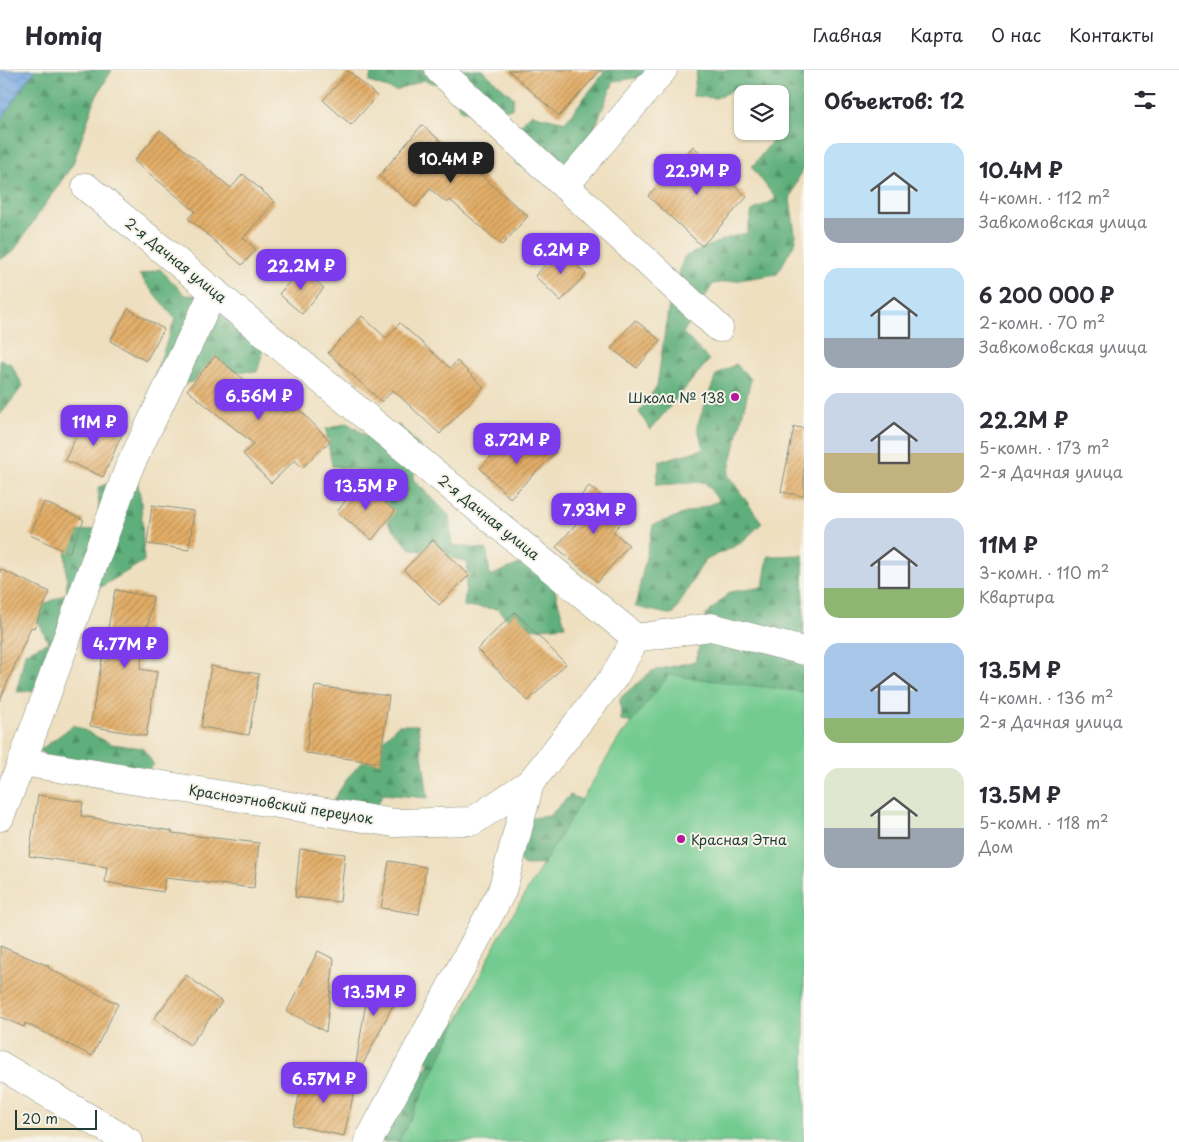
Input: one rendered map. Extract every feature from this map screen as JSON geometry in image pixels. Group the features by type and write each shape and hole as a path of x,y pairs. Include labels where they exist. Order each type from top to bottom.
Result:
{"street":[{"path":"439,70 719,328"},
{"path":"565,186 664,70"},
{"name":"2-я Дачная улица","path":"86,187 636,638"},
{"path":"0,817 22,762 128,470 214,291"},
{"path":"368,1142 502,890 530,783 614,677 636,638 711,627 804,651"},
{"name":"Красноэтновский переулок","path":"22,762 394,823 473,820 530,783"},
{"path":"0,1065 129,1142"}],"green space":[{"path":"28,70 112,70 95,99 73,164 12,253 0,259 0,120"},
{"path":"372,70 482,70 514,98 512,109 462,111 447,87 423,80 396,91 369,82"},
{"path":"601,70 669,70 668,74 614,81 587,146 544,179 516,163 516,130 531,114 565,122 604,73"},
{"path":"697,70 804,71 804,164 790,199 796,241 777,274 713,284 683,333 709,360 650,430 639,412 657,386 668,310 684,257 730,237 747,233 752,211 776,199 752,167 773,140 789,140 789,85 734,85 734,89 716,98 693,96"},
{"path":"160,269 185,295 219,297 269,331 257,372 218,370 173,390 154,377 175,319 139,275"},
{"path":"0,359 11,364 23,386 0,415"},
{"path":"736,364 751,379 728,475 762,523 741,543 704,561 673,615 635,607 653,525 719,501 705,482 656,485 660,461 704,449 697,426 716,375"},
{"path":"347,423 367,436 399,425 420,447 413,479 449,515 452,545 487,550 490,576 524,562 552,580 565,626 518,630 497,609 464,606 468,562 409,548 378,510 382,474 332,466 326,429"},
{"path":"136,474 141,501 144,561 91,593 58,690 17,692 25,653 48,642 33,610 67,593 65,534 100,528 98,487"},
{"path":"803,555 804,703 657,729 621,720 620,698 652,671 696,661 706,615 730,592 763,587 768,556"},
{"name":"Красная Этна","path":"669,675 804,692 804,1142 399,1142 498,939 619,738"},
{"path":"74,725 111,744 143,748 154,765 120,790 64,780 40,750"},
{"path":"398,725 418,725 428,798 383,794 364,830 329,807 349,776"},
{"path":"570,795 597,806 570,864 524,865 505,847 509,820 549,816"},
{"path":"449,1017 466,1032 412,1142 383,1142 374,1101 387,1090 414,1087 429,1065 416,1037"}],"water":[{"path":"0,70 36,70 26,81 0,122"}],"building":[{"path":"508,70 601,70 559,116"},
{"path":"349,71 377,96 351,125 323,100"},
{"path":"422,125 528,216 502,245 450,200 447,203 430,189 415,207 379,176"},
{"path":"160,130 231,188 243,174 275,202 243,238 256,249 242,265 188,218 195,211 134,161"},
{"path":"693,146 747,197 702,246 648,196"},
{"path":"560,249 586,274 561,301 535,276"},
{"path":"301,268 324,288 302,314 279,294"},
{"path":"128,309 164,329 146,361 110,341"},
{"path":"362,316 386,338 400,323 450,368 457,361 484,387 440,434 393,390 382,402 328,353"},
{"path":"635,320 660,340 637,368 611,348"},
{"path":"215,356 286,413 295,405 330,441 302,468 295,460 271,483 243,454 254,444 187,390"},
{"path":"85,417 122,434 103,477 65,460"},
{"path":"794,427 804,428 804,496 781,492"},
{"path":"539,435 556,452 510,498 480,468 508,440 521,453"},
{"path":"360,482 395,511 372,540 337,512"},
{"path":"589,486 626,517 613,532 629,545 598,582 556,547 582,517 571,508"},
{"path":"44,502 84,520 69,553 30,535"},
{"path":"152,505 194,511 189,550 147,544"},
{"path":"433,540 469,575 439,605 404,570"},
{"path":"0,569 50,592 34,628 31,627 0,700"},
{"path":"115,590 153,597 140,669 157,672 146,736 90,726"},
{"path":"515,612 566,664 528,701 477,649"},
{"path":"211,666 259,674 249,735 201,727"},
{"path":"315,686 389,696 380,763 306,753"},
{"path":"38,795 83,802 81,816 172,831 172,833 259,843 254,888 165,878 163,892 105,882 107,867 29,856"},
{"path":"300,849 345,854 340,902 295,897"},
{"path":"389,861 426,867 419,914 381,908"},
{"path":"0,946 49,966 48,968 118,1004 92,1056 25,1023 24,1027 0,1017"},
{"path":"318,951 334,959 326,1032 287,1011"},
{"path":"186,975 222,1002 190,1045 154,1019"},
{"path":"370,978 399,993 360,1070 355,1069"},
{"path":"304,1072 356,1083 344,1136 293,1125"}],"place":[{"name":"Школа № 138","path":"735,397"},
{"name":"Красная Этна","path":"681,839"}]}
